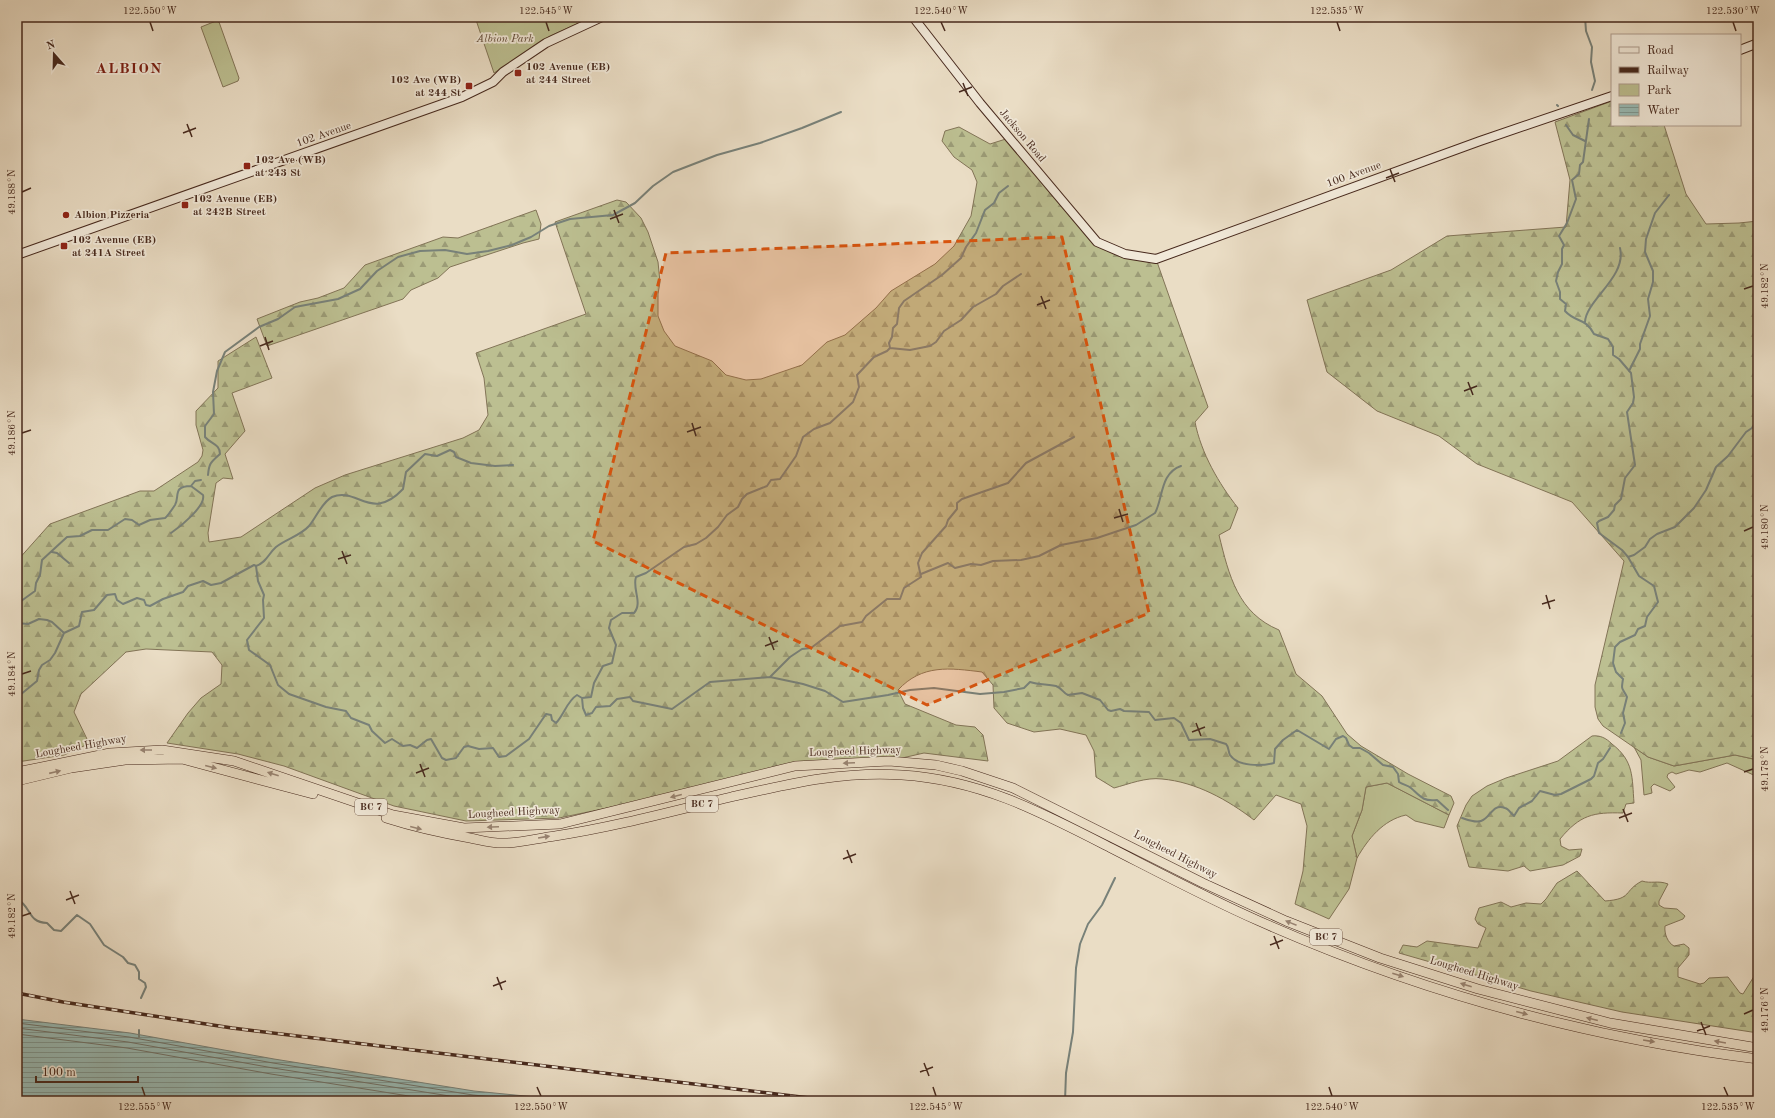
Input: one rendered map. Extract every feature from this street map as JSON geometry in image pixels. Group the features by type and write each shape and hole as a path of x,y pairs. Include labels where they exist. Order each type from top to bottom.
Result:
{"highway":[{"name":"Lougheed Highway","path":"17,772 110,753 162,750 234,761 393,814 464,828 560,824 795,766 889,761 936,765 962,771 1013,788 1202,883 1286,921 1380,958 1478,989 1610,1023 1758,1048"},
{"name":"Lougheed Highway","path":"17,781 71,768 126,760 182,759 307,792 416,828 503,844 584,832 806,780 867,774 933,778 969,785 997,794 1061,822 1218,903 1263,923 1396,975 1499,1006 1610,1034 1758,1059"}],"main road":[{"name":"102 Avenue","path":"17,255 454,100 493,82 503,72 552,40 602,17"},
{"name":"Jackson Road","path":"913,17 971,89 980,103 1097,242 1125,254"},
{"path":"1741,50 1758,43"},
{"name":"100 Avenue","path":"1125,254 1156,258 1486,139 1611,96"}],"highlighted area":[{"path":"1062,237 1149,613 927,705 593,541 666,253"}],"green space":[{"name":"Albion Park","path":"475,17 592,17 550,36 494,73"},
{"path":"216,21 219,22 239,78 238,81 223,87 201,27"},
{"path":"1611,101 1611,126 1664,126 1686,194 1706,224 1758,221 1758,760 1735,755 1674,766 1648,757 1603,726 1598,719 1595,707 1595,685 1624,561 1572,502 1477,464 1439,436 1377,411 1327,372 1307,300 1391,270 1447,236 1566,227 1570,180 1555,122"},
{"path":"959,127 990,144 1009,138 1097,242 1156,259 1208,407 1195,422 1198,434 1206,457 1224,489 1238,508 1230,529 1219,535 1227,565 1237,592 1254,614 1265,623 1279,630 1296,674 1322,696 1347,734 1361,746 1408,774 1451,796 1454,803 1449,815 1387,783 1366,787 1362,810 1352,836 1357,858 1349,889 1329,919 1295,904 1303,871 1307,826 1301,804 1276,795 1254,820 1211,793 1175,781 1150,779 1114,788 1096,777 1094,751 1086,735 1060,729 1034,732 1007,723 994,708 993,685 982,672 959,669 927,672 907,682 898,690 905,704 956,725 975,727 983,735 988,761 924,753 889,761 795,766 727,783 559,818 466,821 394,806 284,766 238,754 167,743 188,713 201,698 221,684 222,665 212,652 146,649 126,652 81,694 74,712 87,739 86,745 64,755 17,762 17,561 50,524 140,491 154,491 198,462 202,456 203,450 196,425 196,411 218,388 218,361 256,337 272,378 232,393 245,431 225,454 233,479 223,478 216,483 208,533 209,542 241,537 315,488 345,475 463,438 479,430 488,415 484,378 476,353 586,314 555,222 617,200 626,202 641,218 648,232 658,262 660,282 658,294 658,316 664,331 675,346 712,361 726,375 746,380 761,379 802,365 827,342 845,335 876,308 891,291 935,264 954,246 971,216 977,182 972,170 954,157 942,141 945,131"},
{"path":"536,210 541,224 539,239 450,267 438,278 411,290 403,299 267,346 257,319 300,302 318,298 344,288 365,265 443,237 458,238"},
{"path":"1592,736 1598,736 1610,742 1619,750 1628,763 1632,777 1634,803 1626,804 1623,813 1595,814 1581,820 1567,831 1560,839 1561,846 1569,850 1582,849 1580,856 1563,865 1530,871 1524,866 1508,871 1469,867 1457,826 1466,805 1472,796 1487,786 1506,778 1558,761"},
{"path":"1634,747 1648,757 1674,766 1735,755 1758,760 1758,777 1727,763 1700,772 1689,770 1676,774 1672,772 1668,774 1667,777 1675,787 1670,791 1654,784 1651,787 1652,793 1644,795 1641,760"},
{"path":"1387,783 1449,815 1444,828 1415,821 1406,815 1390,821 1377,831 1371,837 1357,858 1352,836 1362,810 1366,787"},
{"path":"1577,871 1605,901 1614,900 1624,896 1642,881 1668,884 1659,901 1659,905 1664,908 1677,909 1685,916 1683,919 1665,926 1666,935 1670,943 1674,946 1684,944 1689,948 1689,955 1678,968 1678,977 1700,984 1704,983 1709,978 1728,977 1740,993 1743,994 1758,970 1758,1033 1622,1012 1531,991 1399,953 1403,945 1417,947 1427,941 1478,948 1486,928 1478,924 1475,919 1479,908 1501,902 1511,907 1526,903 1541,904 1557,883"}],"water":[{"path":"17,1019 130,1033 274,1059 474,1091 576,1101 17,1101"}],"waterway":[{"path":"1585,17 1586,31 1592,47 1591,62 1595,81 1592,90"},
{"path":"208,475 211,463 220,454 217,446 205,437 205,426 214,414 213,392 217,371 225,352 259,327 278,319 295,307 338,299 360,289 377,271 398,257 420,251 445,250 467,254 488,251 512,245 531,237 549,226 570,219 613,215 635,203 653,186 673,172 717,155 760,143 841,112"},
{"path":"1589,119 1583,162 1580,165 1579,174 1572,180 1576,199 1567,223 1559,236 1564,245 1562,249 1562,264 1556,281 1560,292 1560,299 1566,304 1565,311 1569,315 1584,322 1594,334 1608,339 1613,347 1613,355 1619,359 1631,373 1634,397 1633,403 1627,412 1635,465 1625,478 1621,499 1615,505 1614,510 1608,517 1597,523 1599,533 1622,550 1639,576 1654,586 1658,602 1647,617 1645,626 1638,629 1635,635 1620,642 1615,647 1613,663 1616,672 1623,679 1622,689 1627,697 1623,713 1625,723 1621,733"},
{"path":"1566,125 1573,135 1585,141"},
{"path":"582,698 591,697 594,683 603,666 612,663 616,645 609,628 611,620 622,613 634,613 637,609 638,600 635,586 636,577 646,573 684,547 696,544 706,538 718,527 727,515 738,507 742,499 747,494 767,486 771,480 780,479 796,456 803,437 814,429 830,423 853,402 859,387 857,375 874,357 890,348 889,343 892,337 893,328 897,324 899,308 904,301 942,275 961,258 966,247 976,233 985,210 994,203 999,193 1008,186"},
{"path":"1629,371 1640,349 1640,344 1650,316 1648,299 1653,282 1653,271 1645,252 1646,239 1655,213 1669,195"},
{"path":"1585,322 1592,305 1618,269 1621,259 1620,248"},
{"path":"890,348 910,350 930,346 936,342 944,331 961,320 973,307 996,294 1003,286 1021,274"},
{"path":"1628,557 1634,555 1645,547 1650,539 1657,534 1675,527 1694,508 1706,490 1716,467 1728,456 1746,432 1752,428 1758,417"},
{"path":"770,677 790,657 802,649 811,648 840,626 862,622 866,616 887,599 900,599 904,588 921,577 918,563 922,553 946,526 948,520 957,509 957,503 962,499 1008,483 1026,463 1074,437"},
{"path":"256,566 265,560 276,547 309,526 319,510 328,499 332,497 341,495 349,496 373,504 382,503 392,499 403,489 406,472 425,454 437,456 450,450 454,452 456,457 471,463 495,466 513,465"},
{"path":"921,574 948,563 955,568 971,564 981,565 993,561 1021,560 1039,556 1061,545 1097,538 1136,525 1155,513 1163,487 1169,474 1174,469 1181,466"},
{"path":"17,604 35,591 36,583 40,575 42,560 67,537 80,536 92,530 108,530 125,519 132,520 139,525 150,520 165,518 175,505 179,490 185,486 191,486 195,481 201,480"},
{"path":"171,533 192,516 201,505 203,495 191,486"},
{"path":"52,552 57,553 69,563"},
{"path":"17,701 20,695 37,681 39,670 42,665 50,660 55,653 64,633 79,626 82,612 94,610 107,595 115,594 117,600 123,604 137,598 144,600 146,605 150,606 163,599 183,592 188,586 203,581 211,585 221,583 254,565 256,566 258,581 264,595 264,618 247,640 249,650 270,665 278,685 289,694 326,707 346,711 351,718 369,725 372,731 385,743 392,739 403,746 410,745 417,748 427,740 431,739 442,758 446,760 456,758 464,747 468,746 479,749 493,748 499,757 506,756 529,739 546,714 551,715 552,720 556,723 577,695 582,698 583,708 586,715 592,713 596,707 610,706 617,699 630,697 633,701 672,709 710,682 770,677 803,684 825,691 843,702 910,690 934,688 980,694 1004,692 1024,688 1030,682 1056,686 1068,695 1082,693 1100,700 1108,710 1111,711 1120,709 1124,711 1149,712 1155,720 1174,718 1181,723 1189,740 1210,739 1226,744 1230,755 1234,759 1244,764 1263,765 1274,763 1275,749 1283,740 1297,730 1329,749 1336,739 1343,736 1353,748 1360,748 1369,753 1383,765 1393,767 1398,774 1399,782 1410,787 1419,796 1425,799 1437,800 1448,810"},
{"path":"17,623 28,624 39,619 47,620 52,622 64,633"},
{"path":"1462,818 1479,822 1487,817 1494,809 1501,807 1508,809 1514,816 1519,808 1532,801 1540,791 1555,795 1561,794 1591,779 1594,776 1598,763 1603,759 1610,748"},
{"path":"1065,1101 1066,1073 1073,1032 1076,968 1080,944 1088,924 1102,905 1115,878"},
{"path":"17,899 22,902 36,920 47,923 54,930 61,931 77,915 90,924 104,945 123,957 128,963 135,965 139,972 139,979 145,983 146,987 141,998"},
{"path":"139,1030 139,1037"}],"railway":[{"path":"17,993 63,1002 232,1028 834,1101"}],"place":[{"name":"102 Avenue (EB) at 244 Street","path":"518,73"},
{"name":"102 Ave (WB) at 244 St","path":"469,86"},
{"name":"102 Ave (WB) at 243 St","path":"247,166"},
{"name":"102 Avenue (EB) at 242B Street","path":"185,205"},
{"name":"Albion Pizzeria","path":"66,215"},
{"name":"102 Avenue (EB) at 241A Street","path":"64,246"}],"district":[{"name":"ALBION","path":"129,69"}]}
